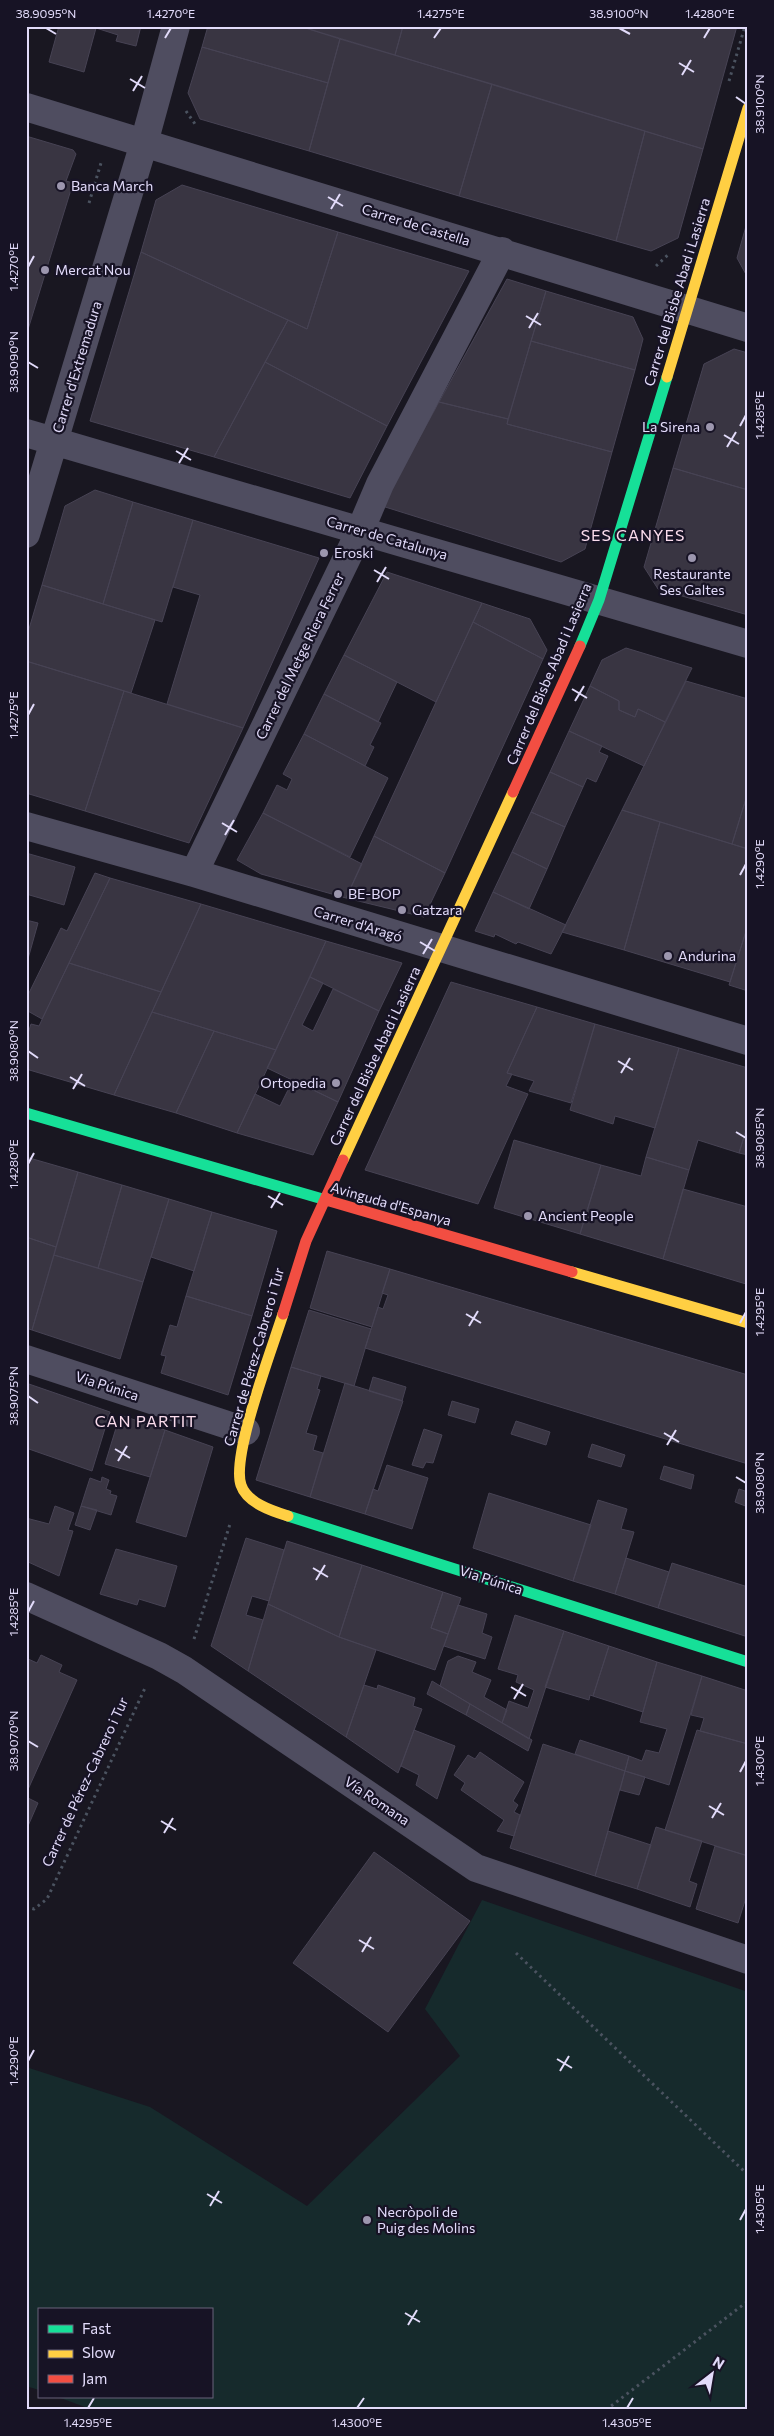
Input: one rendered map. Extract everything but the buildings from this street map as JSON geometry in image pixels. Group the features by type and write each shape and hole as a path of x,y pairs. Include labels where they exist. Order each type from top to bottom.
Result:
{"street":[{"name":"Carrer d'Extremadura","path":"26,534 144,143 176,26"},
{"name":"Carrer de Castella","path":"26,107 502,251 748,328"},
{"name":"Carrer del Bisbe Abad i Lasierra","path":"326,1200 577,654 599,600 748,108"},
{"name":"Carrer del Metge Riera Ferrer","path":"194,873 360,531 380,484 502,251"},
{"name":"Carrer de Catalunya","path":"26,433 748,644"},
{"name":"Carrer d'Aragó","path":"26,826 194,873 748,1041"},
{"name":"Avinguda d'Espanya","path":"26,1113 748,1323"},
{"name":"Carrer de Pérez-Cabrero i Tur","path":"242,1487 238,1468 246,1431 298,1262 306,1240 326,1200"},
{"name":"Via Púnica","path":"26,1359 246,1431"},
{"name":"Via Púnica","path":"242,1487 254,1501 270,1510 748,1662"},
{"name":"Vía Romana","path":"26,1596 160,1656 184,1670 476,1868 748,1960"}],"path":[{"path":"728,83 745,26"},
{"path":"183,107 200,131"},
{"path":"87,210 104,154"},
{"path":"646,263 656,266 674,248"},
{"path":"184,1670 242,1487"},
{"name":"Carrer de Pérez-Cabrero i Tur","path":"26,1907 34,1909 47,1899 160,1656"},
{"path":"516,1953 748,2175"},
{"path":"606,2410 748,2301"}],"green space":[{"path":"482,1900 748,1992 748,2410 93,2410 61,2398 212,2398 212,2308 38,2308 38,2390 26,2386 26,2067 150,2107 307,2206 460,2056 425,2009"}],"traffic: fast":[{"path":"580,646 599,600 667,377"},
{"path":"26,1113 326,1200"},
{"path":"288,1516 748,1662"}],"traffic: slow":[{"path":"667,377 748,108"},
{"path":"343,1160 513,792"},
{"path":"572,1272 748,1323"},
{"path":"283,1314 254,1402 247,1427 239,1471 241,1485 249,1497 275,1512 288,1516"}],"traffic: jam":[{"path":"513,792 580,646"},
{"path":"283,1314 306,1241 343,1160"},
{"path":"326,1200 572,1272"}],"place":[{"name":"Banca March","path":"61,186"},
{"name":"Mercat Nou","path":"45,270"},
{"name":"La Sirena","path":"710,427"},
{"name":"Eroski","path":"324,553"},
{"name":"Restaurante Ses Galtes","path":"692,558"},
{"name":"BE-BOP","path":"338,894"},
{"name":"Gatzara","path":"402,910"},
{"name":"Andurina","path":"668,956"},
{"name":"Ortopedia","path":"336,1083"},
{"name":"Ancient People","path":"528,1216"},
{"name":"Necròpoli de Puig des Molins","path":"367,2220"}],"district":[{"name":"SES CANYES","path":"633,535"},
{"name":"CAN PARTIT","path":"146,1421"}]}
